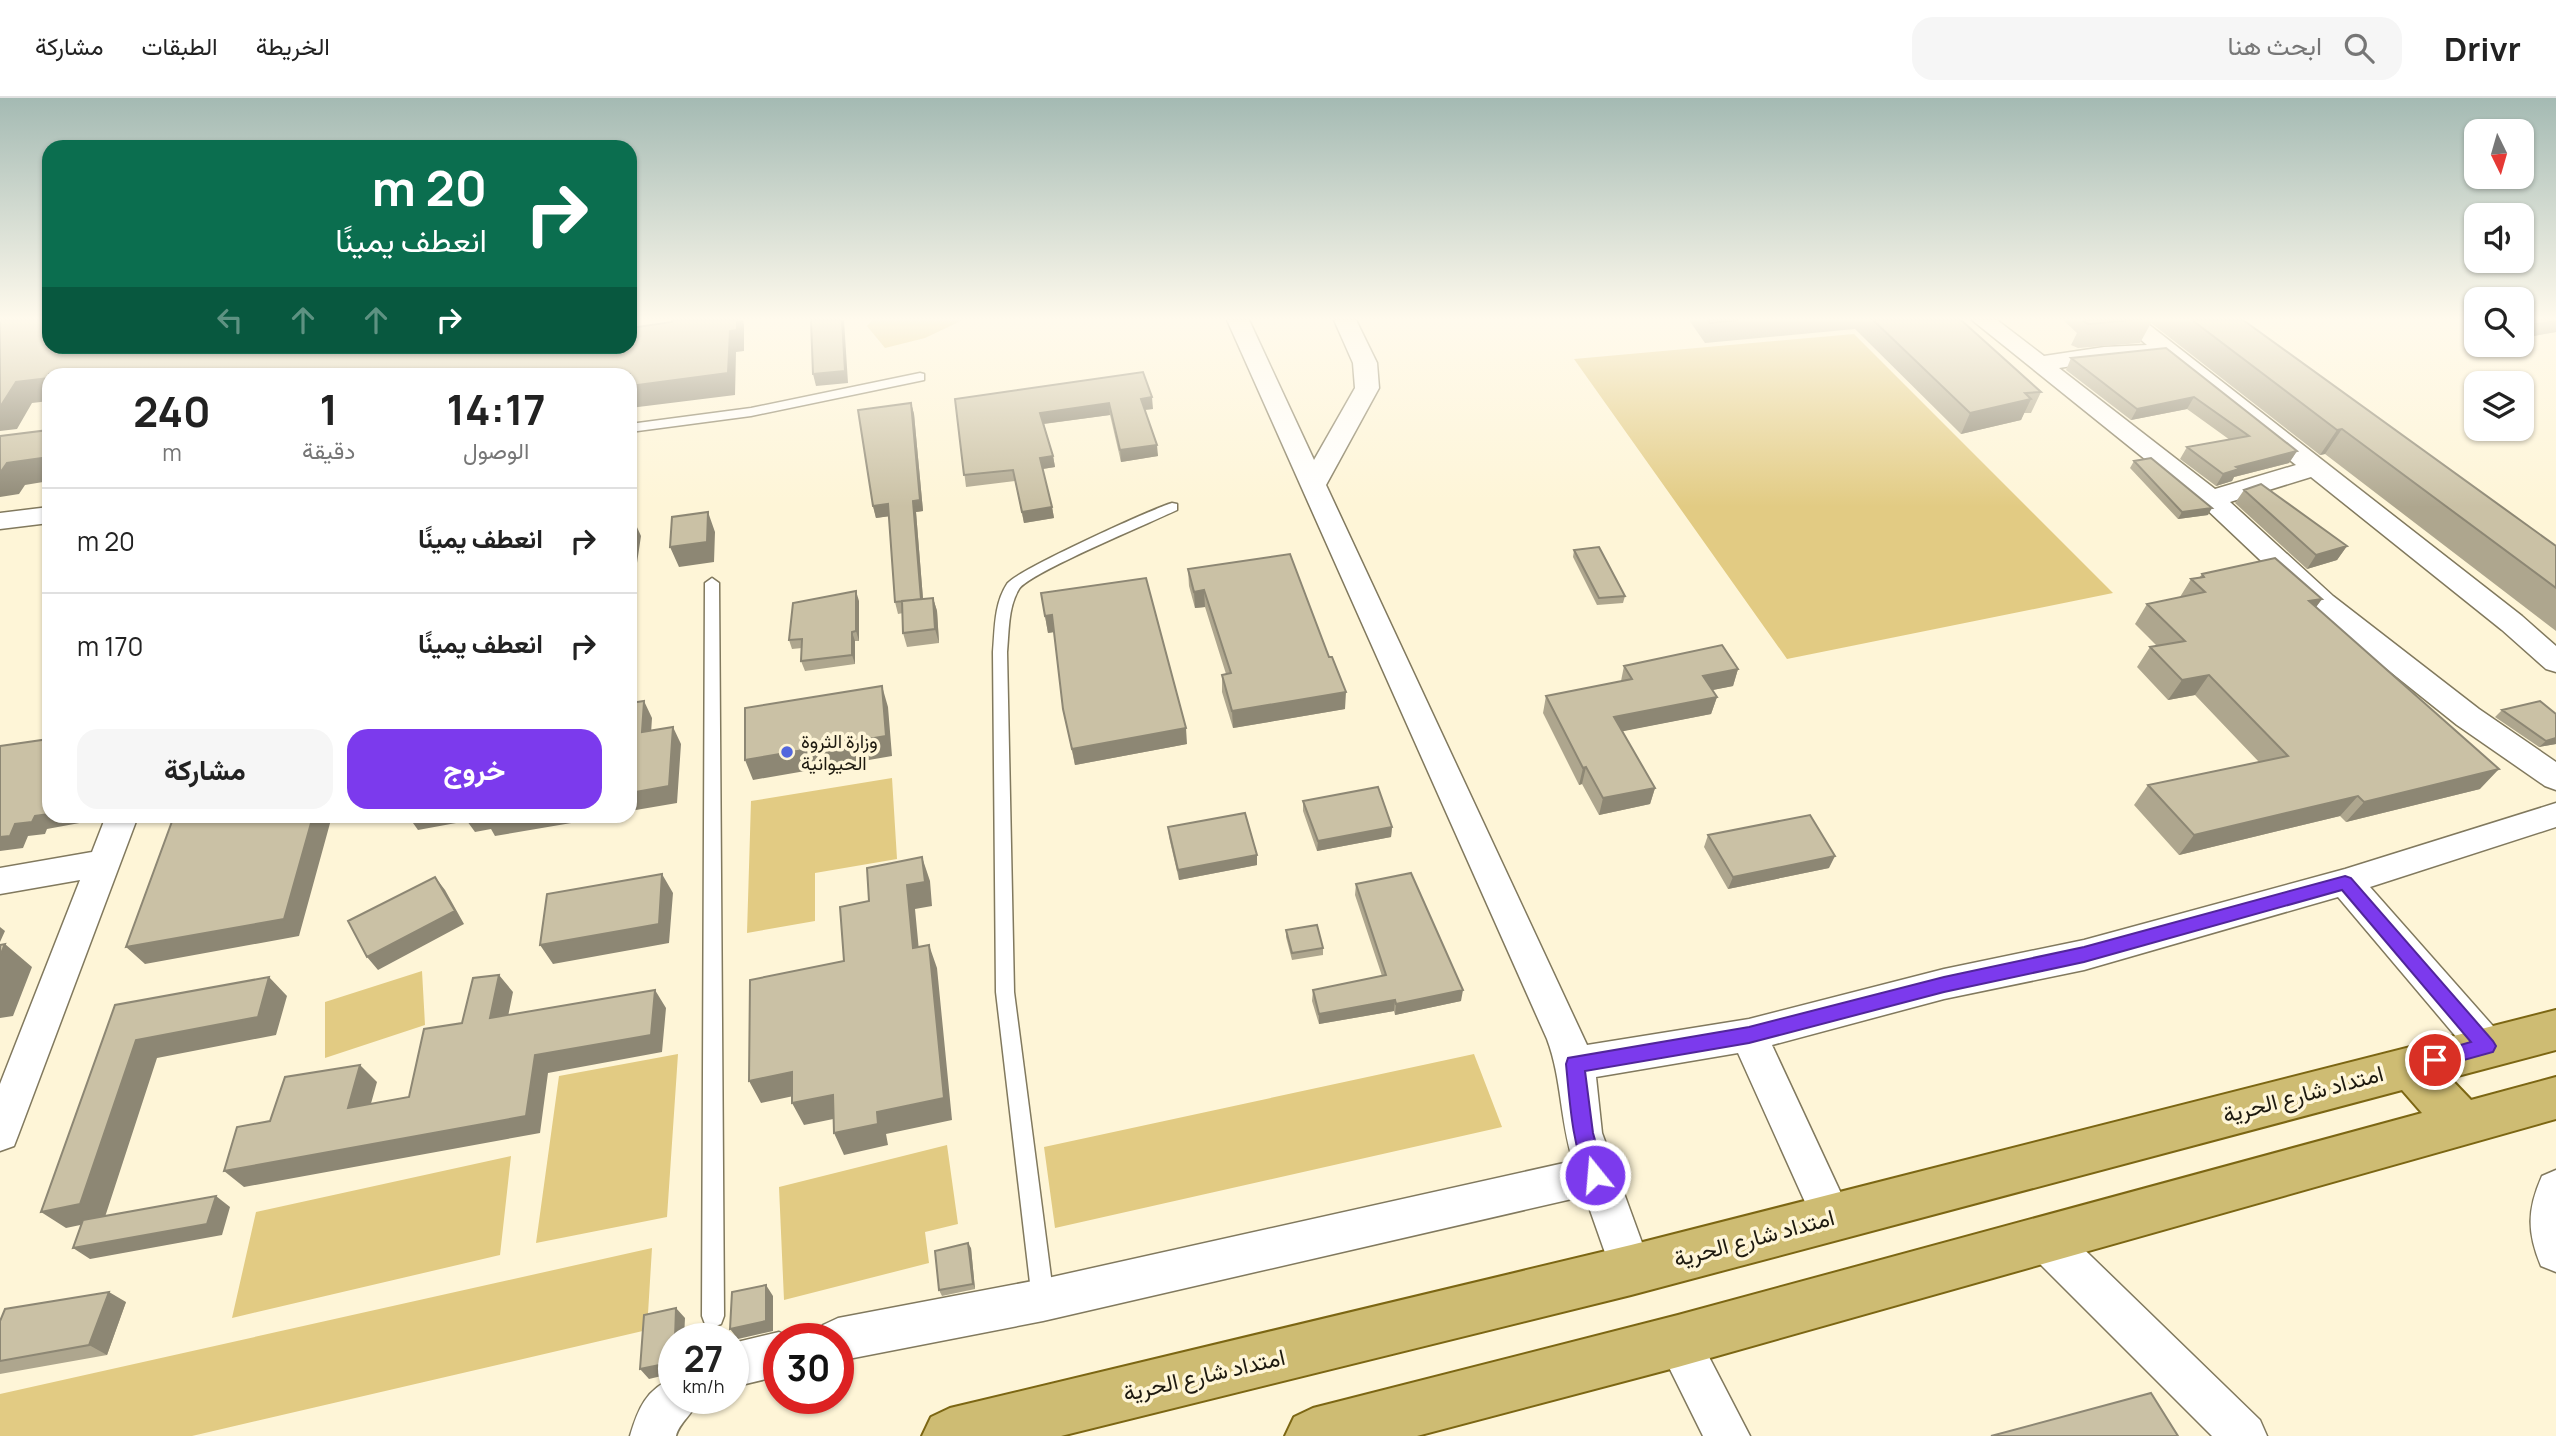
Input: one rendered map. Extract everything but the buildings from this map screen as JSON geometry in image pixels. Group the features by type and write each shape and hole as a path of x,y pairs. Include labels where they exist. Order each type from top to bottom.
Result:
{"main road":[{"name":"امتداد شارع الحرية","path":"950,1436 1630,1270 2556,1030"},
{"path":"2410,1066 2462,1123"},
{"path":"1312,1436 1678,1341 2556,1098"}],"street":[{"path":"1267,382 1566,1039 1575,1064 1583,1133 1595,1175 1630,1270"},
{"path":"1314,485 1367,388 1367,382"},
{"path":"2062,382 2211,499 2323,603 2468,717 2556,778"},
{"path":"2211,382 2512,623 2556,662"},
{"path":"2211,499 2317,467"},
{"path":"0,521 42,516"},
{"path":"1575,1064 1749,1035 1944,984 2084,955 2345,882 2556,815"},
{"path":"0,1133 16,1056 119,823"},
{"path":"0,881 103,863"},
{"path":"2345,882 2487,1046"},
{"path":"1749,1035 1832,1217"},
{"path":"854,1336 1043,1300 1595,1175"},
{"path":"2556,1189 2549,1231 2556,1252"},
{"path":"2045,1240 2244,1436"},
{"path":"1678,1341 1727,1436"},
{"path":"653,1436 660,1414"}],"lane":[{"path":"637,427 751,412 894,382"},
{"path":"1043,1300 1005,992 1000,652 1004,607 1014,584 1040,568 1172,507"},
{"path":"712,583 713,1317"}],"shaded area":[{"path":"1591,382 1902,382 2113,593 1787,659"},
{"path":"892,778 897,859 815,873 815,921 747,933 751,801"},
{"path":"422,971 425,1025 325,1058 325,1002"},
{"path":"678,1054 667,1217 536,1243 559,1076"},
{"path":"1474,1054 1502,1127 1055,1228 1044,1147"},
{"path":"947,1145 958,1224 925,1232 929,1263 784,1300 779,1187"},
{"path":"511,1156 500,1255 232,1318 256,1212"},
{"path":"652,1248 647,1330 192,1436 0,1436 0,1394"}],"place":[{"name":"وزارة الثروة الحيوانية","path":"787,752"}],"route":[{"path":"1595,1175 1583,1133 1575,1064 1749,1035 1944,984 2084,955 2345,882 2487,1046 2435,1060"}]}
